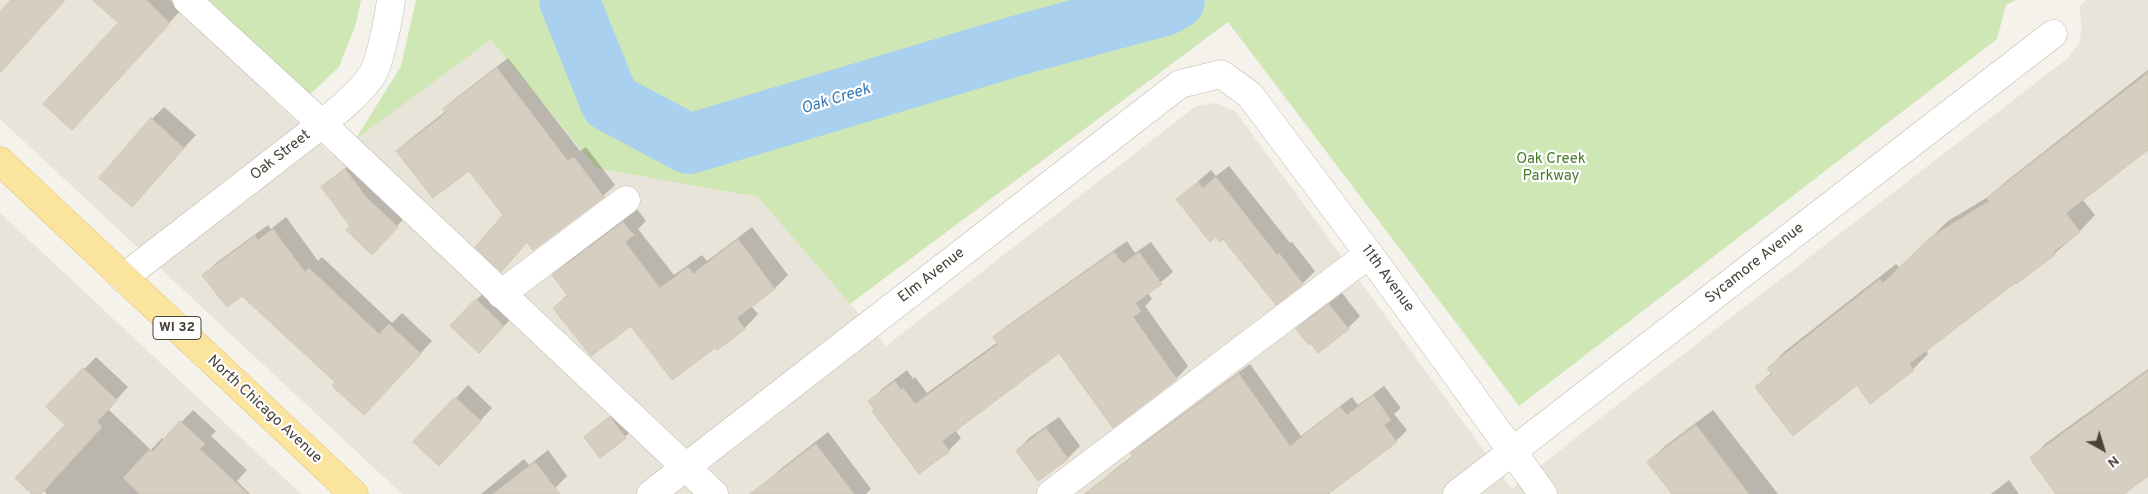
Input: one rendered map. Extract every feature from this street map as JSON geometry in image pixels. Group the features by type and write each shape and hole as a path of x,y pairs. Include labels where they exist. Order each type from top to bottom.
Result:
{"main road":[{"name":"North Chicago Avenue","path":"0,162 354,494"}],"street":[{"path":"187,0 322,124 714,494"},
{"name":"Oak Street","path":"122,278 322,124 350,100 373,74 388,20 391,0"},
{"name":"Sycamore Avenue","path":"1457,494 2053,34"},
{"name":"11th Avenue","path":"1221,74 1250,95 1369,254 1543,494"},
{"name":"Elm Avenue","path":"651,494 1180,84 1221,74"},
{"path":"501,294 626,200"},
{"path":"1051,494 1369,254"}],"shaded area":[{"path":"0,0 168,0 332,155 491,40 596,168 758,196 886,346 1196,106 1215,103 1236,112 1512,489 1603,416 2068,58 2079,43 2082,27 2079,6 2087,0 2148,0 2148,494 402,494 0,119"},
{"path":"0,213 301,494 0,494"}],"green space":[{"path":"196,0 361,0 356,24 339,67 305,99"},
{"name":"Oak Creek Parkway","path":"416,0 2016,0 2006,5 1997,39 1519,406 1228,22 850,304 758,197 596,168 491,40 355,140 401,66"}],"building":[{"path":"11,0 65,0 0,73 0,12"},
{"path":"93,0 146,0 170,23 72,130 43,104 118,23"},
{"path":"497,68 568,161 574,157 604,197 533,250 527,242 501,272 475,247 503,215 469,171 433,198 396,151 446,113 443,109"},
{"path":"2148,73 2148,150 2066,213 2080,232 2053,252 2055,255 1909,364 1914,370 1870,404 1857,385 1793,436 1755,387 1772,374 1767,368 1880,279 1883,283 1931,237 1989,201 1987,198"},
{"path":"151,118 184,148 132,207 99,178"},
{"path":"345,169 367,198 398,227 372,255 346,230 350,226 321,187"},
{"path":"1216,177 1277,255 1279,253 1303,284 1276,305 1223,239 1220,242 1216,237 1210,242 1176,199 1198,182 1203,188"},
{"path":"623,222 634,235 625,242 660,288 688,267 693,274 738,239 775,289 737,318 745,329 717,350 715,348 672,380 631,326 591,356 553,308 568,296 552,275"},
{"path":"273,229 305,272 309,268 379,334 389,324 421,354 364,415 332,386 335,382 242,296 227,307 202,275 255,236 258,240"},
{"path":"1114,252 1123,264 1139,252 1162,284 1135,303 1141,311 1133,317 1177,379 1113,428 1059,353 942,441 950,451 919,474 872,411 875,410 868,401 895,381 915,404 998,344 993,337"},
{"path":"476,299 504,326 479,353 450,326"},
{"path":"1329,304 1349,329 1318,353 1311,343 1309,345 1296,329"},
{"path":"83,368 117,400 97,422 102,427 41,494 32,494 15,478 65,425 46,407"},
{"path":"2148,371 2148,476 2124,494 2056,494 2030,458"},
{"path":"1239,374 1290,446 1340,407 1347,415 1373,395 1391,420 1384,425 1397,442 1328,494 1084,494 1133,457 1131,453"},
{"path":"455,397 481,421 439,466 413,442"},
{"path":"610,417 626,438 600,458 584,437"},
{"path":"180,421 205,444 200,449 248,494 140,494 123,478 150,449 152,452"},
{"path":"1696,425 1749,494 1672,494 1647,462"},
{"path":"1046,428 1068,459 1038,481 1016,451"},
{"path":"816,444 854,494 750,494"},
{"path":"535,462 560,494 493,494"}],"waterway":[{"name":"Oak Creek","path":"569,0 610,102 689,144 1023,44 1164,6 1175,0"}]}
